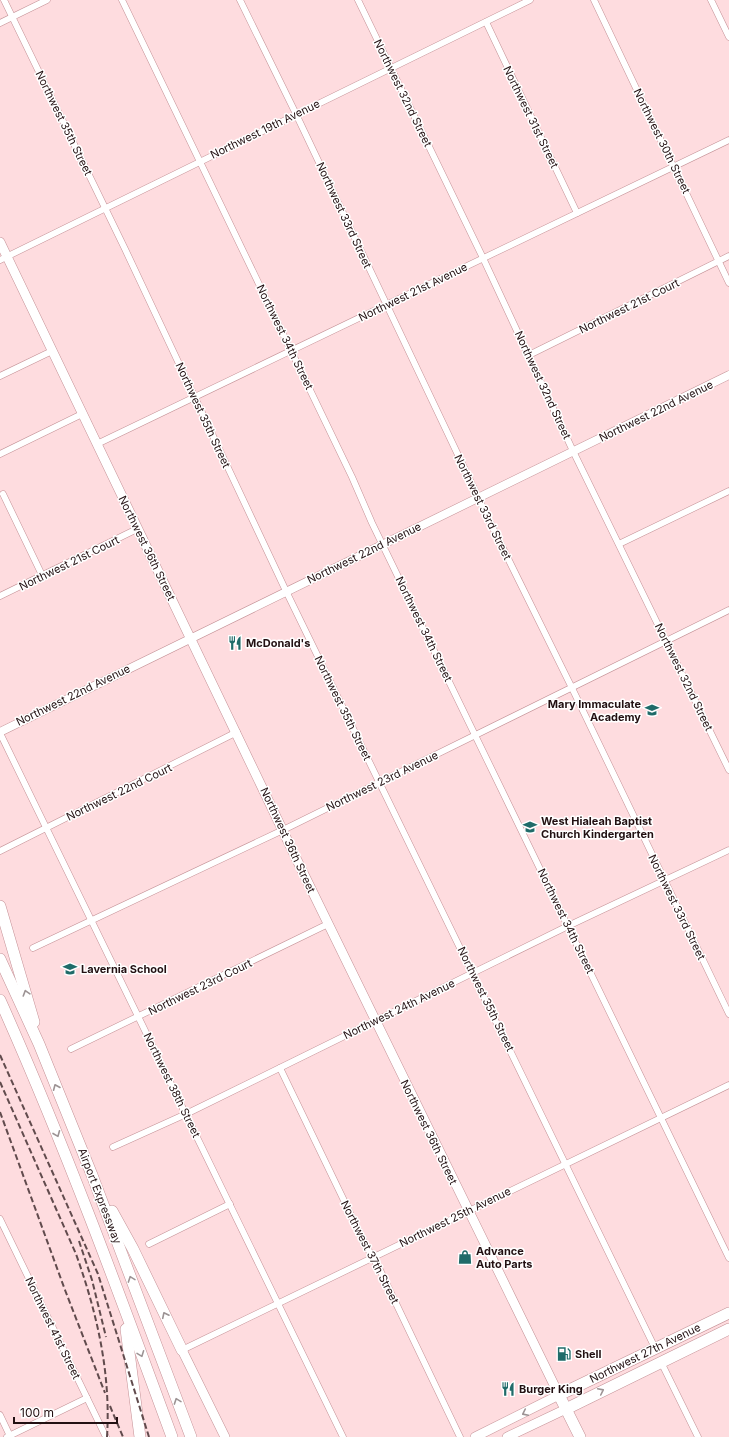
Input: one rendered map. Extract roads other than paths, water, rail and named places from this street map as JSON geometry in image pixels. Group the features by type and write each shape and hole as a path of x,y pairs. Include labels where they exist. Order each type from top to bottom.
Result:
{"highway":[{"path":"0,906 30,1003 39,1044"},
{"name":"Airport Expressway","path":"0,959 39,1044 92,1175 190,1437"},
{"name":"Airport Expressway","path":"0,1000 33,1075 172,1437"},
{"path":"0,1018 33,1075"},
{"path":"92,1175 133,1249 182,1350"},
{"path":"122,1305 134,1381 140,1437"},
{"name":"Northwest 27th Avenue","path":"559,1395 729,1312"},
{"name":"Northwest 27th Avenue","path":"566,1409 729,1329"},
{"path":"661,1362 662,1349 667,1343"},
{"name":"Northwest 36th Street","path":"559,1395 580,1437"}],"main road":[{"name":"Northwest 36th Street","path":"0,242 4,258 52,351 137,529 237,732 282,830 559,1395"},
{"name":"Northwest 22nd Avenue","path":"0,732 729,375"},
{"path":"182,1350 225,1437"},
{"name":"Northwest 27th Avenue","path":"475,1437 559,1395"},
{"name":"Northwest 27th Avenue","path":"507,1437 566,1409"}],"street":[{"name":"Northwest 35th Street","path":"4,0 286,591 655,1348"},
{"path":"0,23 47,0"},
{"name":"Northwest 34th Street","path":"122,0 292,351 382,544 729,1258"},
{"name":"Northwest 33rd Street","path":"240,0 296,114 478,497 729,1014"},
{"name":"Northwest 32nd Street","path":"358,0 483,258 573,451 729,770"},
{"name":"Northwest 19th Avenue","path":"4,258 104,207 530,0"},
{"name":"Northwest 30th Street","path":"594,0 729,283"},
{"path":"711,0 729,37"},
{"name":"Northwest 31st Street","path":"486,22 577,213"},
{"name":"Northwest 21st Avenue","path":"97,444 729,140"},
{"name":"Northwest 21st Court","path":"529,355 729,256"},
{"path":"0,376 52,351"},
{"path":"0,454 82,414"},
{"path":"619,544 729,491"},
{"path":"3,494 42,575"},
{"name":"Northwest 21st Court","path":"0,596 137,529"},
{"name":"Northwest 23rd Avenue","path":"33,948 282,830 729,610"},
{"name":"Northwest 38th Street","path":"0,732 343,1437"},
{"name":"Northwest 22nd Court","path":"0,851 237,732"},
{"name":"Northwest 24th Avenue","path":"113,1147 186,1114 473,972 729,850"},
{"name":"Northwest 23rd Court","path":"71,1049 328,924"},
{"name":"Northwest 37th Street","path":"280,1068 460,1437"},
{"name":"Northwest 25th Avenue","path":"182,1350 729,1085"},
{"path":"148,1244 230,1204"},
{"name":"Northwest 41st Street","path":"0,1219 106,1437"},
{"path":"661,1362 698,1437"},
{"path":"0,1415 9,1436 87,1398"}],"railway":[{"path":"0,1055 98,1274 149,1437"},
{"path":"0,1082 76,1254 84,1276 101,1344 107,1390 107,1437"},
{"path":"0,1112 65,1290 105,1393"},
{"path":"79,1241 92,1280 106,1337"},
{"path":"110,1406 123,1437"}],"place":[{"name":"McDonald's","path":"235,643"},
{"name":"Mary Immaculate Academy","path":"652,710"},
{"name":"West Hialeah Baptist Church Kindergarten","path":"530,827"},
{"name":"Lavernia School","path":"70,969"},
{"name":"Advance Auto Parts","path":"465,1257"},
{"name":"Shell","path":"564,1354"},
{"name":"Burger King","path":"508,1389"}]}
